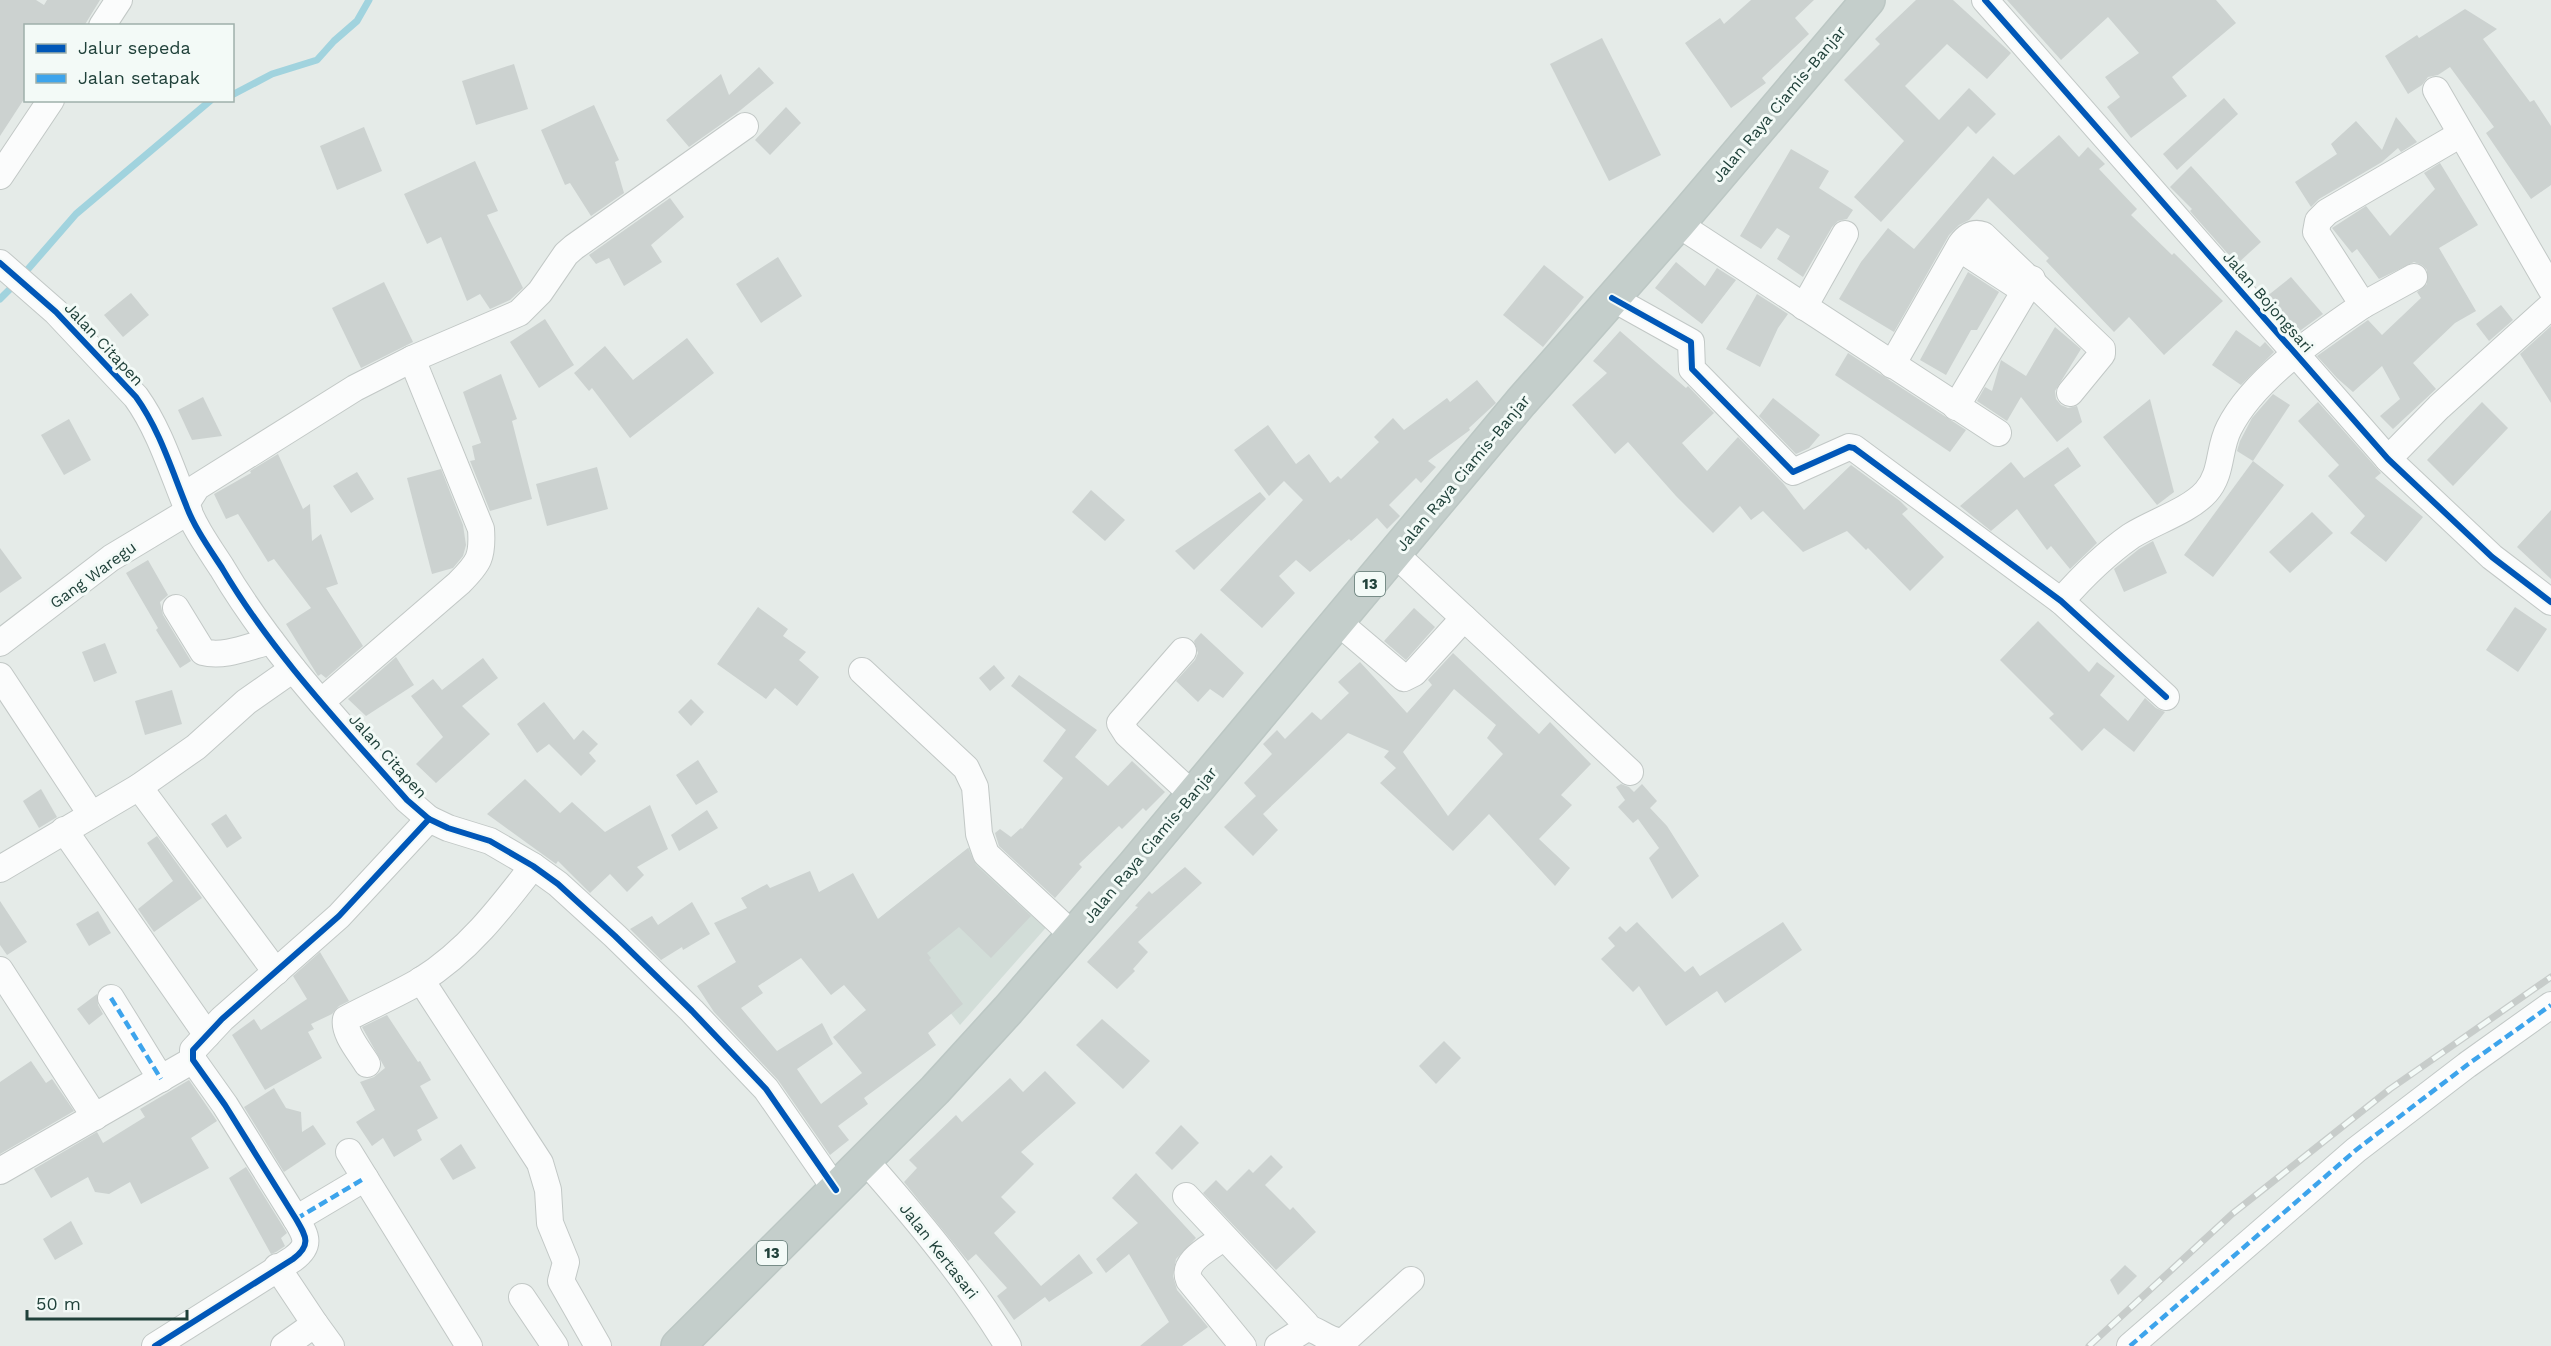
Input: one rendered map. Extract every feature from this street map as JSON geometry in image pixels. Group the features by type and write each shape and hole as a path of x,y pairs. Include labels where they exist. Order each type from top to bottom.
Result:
{"highway":[{"name":"Jalan Raya Ciamis-Banjar","path":"865,1160 934,1090 1073,935 1521,402 1678,224 1868,0"},
{"name":"13","path":"678,1346 865,1160"}],"street":[{"path":"103,24 119,0"},
{"name":"Jalan Bojongsari","path":"1985,0 2388,459 2492,557 2551,602"},
{"path":"2436,90 2551,289"},
{"path":"0,176 50,102"},
{"name":"Gang Waregu","path":"0,643 111,558 187,507 196,487 355,388 412,359 519,313 540,292 566,254 574,247 745,126"},
{"path":"2362,304 2316,232 2318,221 2327,212 2461,134"},
{"path":"1678,224 1998,433"},
{"path":"1804,307 1845,234"},
{"path":"1892,364 1959,248 2028,285 2103,350 2070,393"},
{"name":"Jalan Citapen","path":"4,267 56,312 136,397 177,479 187,507 223,571 293,669 406,800 429,819 447,828 489,841 533,866 558,884 615,936 740,1062 781,1109 836,1190"},
{"path":"2061,601 2098,562 2131,536 2205,493 2218,474 2223,444 2237,415 2248,399 2294,354 2362,304 2414,277"},
{"path":"1956,407 2028,285"},
{"path":"1612,298 1691,342 1692,369 1793,472 1849,447 1854,448 2061,601 2166,697"},
{"path":"2388,459 2439,407 2551,306"},
{"path":"321,702 459,583 476,566 483,551 481,529 412,359"},
{"path":"1395,554 1630,772"},
{"path":"176,608 203,652 213,655 222,654 271,640"},
{"path":"1338,622 1404,678 1414,673 1464,618"},
{"path":"1183,651 1120,723 1122,729 1193,795"},
{"path":"0,869 139,787 196,747 246,702 293,669"},
{"path":"862,671 966,768 975,788 979,834 986,854 1073,935"},
{"path":"0,676 91,814"},
{"path":"139,787 276,972"},
{"path":"155,1346 302,1252 306,1245 296,1219 225,1105 193,1060 193,1050 339,916 429,819"},
{"path":"64,830 207,1035"},
{"path":"367,1064 347,1031 346,1019 421,980 477,935 495,916 533,866"},
{"path":"0,970 96,1117"},
{"path":"421,980 540,1163 548,1190 550,1223 566,1262 561,1281 598,1346"},
{"path":"111,998 160,1079"},
{"path":"2130,1346 2356,1150 2551,1005"},
{"path":"0,1171 193,1060"},
{"path":"349,1152 461,1343"},
{"name":"Jalan Kertasari","path":"865,1160 924,1227 1008,1346"},
{"path":"296,1219 364,1178"},
{"path":"1186,1196 1223,1238 1300,1316 1306,1328"},
{"path":"1223,1238 1189,1263 1186,1273 1189,1280 1243,1346"},
{"path":"277,1267 331,1346"},
{"path":"1278,1346 1306,1328 1314,1329 1338,1342 1344,1341 1411,1280"},
{"path":"522,1297 555,1346"},
{"path":"284,1346 315,1324"}],"shaded area":[{"path":"971,846 1050,923 960,1025 877,920"}],"building":[{"path":"0,0 36,0 44,5 47,0 100,0 85,24 24,24 24,99 0,136"},
{"path":"1751,0 1814,0 1795,18 1809,34 1762,78 1766,83 1731,108 1685,43 1720,18 1724,24"},
{"path":"1916,0 1953,0 2011,53 1987,79 1947,44 1905,86 1939,120 1969,88 1996,114 1976,134 1968,126 1881,222 1854,197 1904,141 1844,80 1880,44 1875,39"},
{"path":"2007,0 2216,0 2236,23 2172,77 2187,96 2131,138 2107,107 2120,97 2105,77 2139,53 2108,17 2061,60"},
{"path":"2465,9 2497,29 2483,39 2530,102 2534,100 2551,126 2551,185 2531,199 2486,133 2494,127 2450,67 2438,75 2428,77 2422,85 2408,94 2385,56 2417,35 2419,38"},
{"path":"1602,38 1661,155 1609,181 1550,64"},
{"path":"514,64 528,109 476,125 462,81"},
{"path":"759,67 774,83 689,147 666,120 721,74 729,95"},
{"path":"2224,98 2238,114 2177,170 2163,154"},
{"path":"594,105 619,160 615,162 624,193 591,216 570,183 565,185 541,130"},
{"path":"786,107 801,123 770,155 755,140"},
{"path":"2396,117 2417,142 2401,152 2398,148 2382,162 2319,199 2311,207 2295,182 2337,154 2331,144 2356,121 2382,150"},
{"path":"364,127 382,171 337,190 320,146"},
{"path":"2059,135 2079,157 2088,147 2105,164 2099,169 2137,209 2131,215 2223,301 2164,355 2129,317 2114,332 2046,261 2049,258 1988,198 1969,220 1959,225 1949,235 1894,332 1839,299 1861,262 1888,228 1914,249 1993,156 2014,175"},
{"path":"1791,149 1829,171 1819,188 1853,210 1847,219 1838,221 1832,227 1803,277 1777,259 1790,236 1777,228 1761,249 1740,236"},
{"path":"475,161 498,211 487,215 523,288 510,300 490,309 480,294 467,301 441,237 427,244 404,194"},
{"path":"2440,163 2478,225 2439,248 2476,311 2455,323 2413,363 2436,389 2393,429 2380,416 2400,399 2382,366 2353,392 2317,356 2368,320 2382,335 2421,298 2417,292 2427,284 2427,270 2414,262 2379,279 2357,249 2352,253 2332,228 2366,206 2390,236 2435,189 2424,173"},
{"path":"2191,166 2261,242 2237,264 2190,211 2192,209 2170,187"},
{"path":"670,198 684,217 651,245 662,262 624,286 609,258 596,264 589,255"},
{"path":"778,257 802,296 761,323 736,284"},
{"path":"1676,262 1705,286 1717,268 1736,280 1702,324 1655,288"},
{"path":"1544,265 1584,297 1543,347 1503,315"},
{"path":"1968,272 1999,292 1977,330 1971,330 1946,375 1920,360"},
{"path":"2291,277 2323,314 2297,333 2266,297"},
{"path":"384,282 413,342 361,368 332,308"},
{"path":"131,293 149,315 123,337 104,315"},
{"path":"1757,294 1788,314 1778,328 1760,367 1726,349"},
{"path":"2501,305 2513,320 2489,341 2476,324"},
{"path":"545,319 574,365 539,388 510,342"},
{"path":"2551,326 2551,403 2520,354"},
{"path":"2055,327 2081,349 2055,391 2056,399 2061,405 2068,408 2077,406 2082,422 2057,442 2021,397 2007,421 1977,401 1985,387 1992,391 2001,360 2026,376"},
{"path":"2236,330 2260,347 2265,342 2274,352 2241,385 2212,365"},
{"path":"1620,331 1686,388 1688,386 1714,413 1682,443 1707,471 1738,437 1783,483 1804,510 1851,465 1900,501 1908,509 1902,514 1944,557 1910,591 1868,548 1866,550 1847,531 1803,552 1763,511 1751,520 1740,506 1713,533 1628,442 1615,454 1572,405 1607,373 1593,361"},
{"path":"687,338 714,373 630,438 592,388 589,391 574,373 605,346 633,380"},
{"path":"1848,353 1966,430 1950,452 1835,375"},
{"path":"501,374 517,419 512,421 532,499 490,511 470,461 475,460 472,446 481,443 463,392"},
{"path":"1477,380 1496,403 1469,428 1470,430 1428,461 1436,467 1421,483 1416,478 1389,505 1400,516 1387,529 1377,518 1310,572 1296,560 1279,576 1295,593 1262,628 1220,590 1303,500 1284,481 1269,496 1234,450 1268,425 1296,464 1309,454 1330,483 1338,476 1341,479 1379,442 1374,437 1393,418 1404,430 1447,398 1450,402"},
{"path":"2273,394 2290,405 2253,461 2237,451 2252,418"},
{"path":"203,397 222,436 192,440 178,410"},
{"path":"1773,398 1820,435 1809,448 1796,454 1759,416"},
{"path":"2150,399 2174,492 2157,505 2103,437"},
{"path":"2318,402 2381,473 2375,478 2423,517 2386,562 2350,533 2365,516 2328,476 2339,465 2298,421"},
{"path":"2482,402 2508,428 2453,486 2427,460"},
{"path":"69,419 91,460 64,475 41,435"},
{"path":"2068,447 2081,466 2054,485 2097,543 2070,569 2051,546 2047,550 2017,509 1991,531 1960,506 2011,462 2024,478"},
{"path":"278,454 303,509 310,504 312,541 321,534 338,584 326,588 363,646 326,678 321,674 318,676 286,624 311,608 274,559 268,562 238,514 226,519 214,494 251,473 250,471"},
{"path":"2253,461 2284,485 2213,577 2184,555"},
{"path":"597,467 608,509 547,526 536,484"},
{"path":"441,469 463,525 466,545 463,556 453,568 432,574 407,478"},
{"path":"357,472 374,499 351,513 333,486"},
{"path":"1091,490 1125,520 1105,541 1072,512"},
{"path":"1260,492 1266,499 1194,570 1175,551"},
{"path":"2551,510 2551,579 2517,547"},
{"path":"2312,512 2333,533 2290,573 2269,552"},
{"path":"2153,541 2167,573 2124,592 2114,569"},
{"path":"0,548 22,578 0,593"},
{"path":"148,560 168,595 160,602 163,615 191,661 180,668 156,630 158,628 126,573"},
{"path":"758,607 788,629 783,636 806,652 799,660 819,677 797,706 775,688 766,699 717,664"},
{"path":"2515,607 2547,629 2518,672 2486,650"},
{"path":"1414,608 1435,627 1406,660 1384,641"},
{"path":"2038,621 2089,672 2097,662 2115,676 2100,695 2128,721 2145,698 2156,708 2165,712 2134,752 2104,728 2082,751 2049,718 2054,714 2000,660"},
{"path":"1201,633 1244,673 1223,698 1210,689 1198,702 1176,681 1195,660 1198,653 1194,641"},
{"path":"105,643 117,673 94,682 82,652"},
{"path":"1453,653 1539,734 1550,722 1591,764 1561,795 1572,805 1539,839 1570,868 1555,886 1489,814 1453,851 1380,783 1396,768 1384,757 1389,751 1348,733 1263,814 1278,830 1253,856 1224,827 1256,796 1244,783 1272,754 1263,744 1277,730 1285,739 1312,712 1321,720 1349,693 1338,682 1360,662 1407,713 1432,685 1428,680","holes":["1454,689 1496,725 1487,738 1503,754 1448,816 1403,752"]},
{"path":"396,657 414,685 366,716 348,699"},
{"path":"483,658 498,678 462,706 490,734 436,783 416,764 443,737 411,696 433,679 442,690"},
{"path":"994,665 1005,678 990,691 979,678"},
{"path":"1019,675 1097,730 1075,757 1108,786 1132,761 1165,792 1146,811 1143,808 1122,829 1119,826 1079,864 1082,867 1055,898 999,846 995,833 1000,829 1011,837 1022,829 1063,778 1043,761 1066,730 1011,686"},
{"path":"172,690 182,724 145,735 135,701"},
{"path":"691,699 704,712 691,726 678,712"},
{"path":"544,702 574,740 583,730 598,744 589,753 596,761 581,776 549,744 537,753 517,724"},
{"path":"698,760 718,792 696,805 676,775"},
{"path":"525,779 560,813 572,802 605,832 650,805 668,849 637,867 644,875 627,892 610,874 590,893 558,861 556,864 487,814"},
{"path":"1621,784 1634,792 1642,784 1657,801 1650,808 1667,826 1699,876 1672,899 1649,858 1659,848 1638,819 1633,823 1618,807 1625,800 1616,787"},
{"path":"41,789 57,817 39,828 23,801"},
{"path":"707,810 718,828 679,851 671,835"},
{"path":"226,814 242,838 227,848 211,824"},
{"path":"157,836 202,898 154,932 138,909 173,881 147,843"},
{"path":"968,848 976,865 1031,916 991,958 959,927 927,953 931,958 929,960 963,1004 928,1033 936,1045 864,1098 868,1104 838,1126 849,1140 830,1155 778,1080 714,1012 697,986 736,962 714,923 747,908 741,898 767,884 770,888 810,871 819,892 853,873 878,919","holes":["801,958 831,995 844,985 866,1010 833,1037 862,1073 821,1104 797,1069 833,1044 822,1023 777,1051 741,1008 763,993 758,986"]},
{"path":"1185,867 1202,883 1138,942 1148,952 1133,969 1135,971 1117,989 1087,962 1138,907 1135,906 1149,891 1152,894"},
{"path":"0,901 27,942 7,955 0,945"},
{"path":"692,902 710,934 661,960 630,929 652,916 658,925"},
{"path":"98,911 111,933 89,946 76,924"},
{"path":"1637,922 1685,972 1693,966 1700,976 1783,922 1802,950 1725,1003 1717,991 1666,1026 1639,986 1633,992 1601,959 1615,946 1608,938 1620,926 1626,932"},
{"path":"320,952 349,1001 339,1006 332,1014 311,1024 314,1029 308,1032 322,1058 265,1090 232,1035 254,1019 261,1030 307,999 293,976"},
{"path":"97,994 98,1005 103,1014 89,1025 77,1009"},
{"path":"387,1015 431,1080 420,1086 438,1118 417,1130 422,1140 394,1157 383,1138 372,1146 356,1122 375,1110 360,1082 374,1077 385,1068 362,1027"},
{"path":"1102,1019 1150,1061 1123,1089 1076,1045"},
{"path":"1444,1041 1461,1058 1436,1084 1419,1066"},
{"path":"31,1061 46,1083 52,1079 74,1111 0,1154 0,1082"},
{"path":"1045,1071 1076,1103 1021,1152 1034,1164 1001,1197 1016,1212 994,1233 1041,1286 1079,1254 1093,1273 1049,1302 1045,1297 1014,1320 997,1296 1007,1288 976,1254 968,1261 904,1182 917,1168 909,1160 956,1115 962,1122 1010,1078 1023,1092"},
{"path":"189,1080 217,1121 191,1138 209,1168 141,1204 130,1182 109,1194 95,1192 88,1177 51,1198 34,1169 97,1132 103,1143 145,1117 140,1109"},
{"path":"274,1088 286,1108 301,1112 302,1132 313,1125 326,1144 284,1172 244,1107"},
{"path":"1181,1125 1199,1143 1172,1170 1155,1153"},
{"path":"461,1144 476,1168 453,1180 440,1159"},
{"path":"1271,1155 1283,1167 1265,1185 1290,1210 1293,1207 1316,1232 1276,1270 1203,1193 1216,1180 1227,1191 1249,1169 1253,1173"},
{"path":"246,1167 287,1233 281,1238 285,1246 271,1254 229,1178"},
{"path":"1136,1173 1196,1238 1176,1259 1173,1276 1177,1290 1208,1327 1182,1346 1140,1346 1169,1322 1129,1254 1106,1273 1096,1259 1138,1223 1112,1198"},
{"path":"71,1221 83,1244 55,1260 43,1239"},
{"path":"2125,1265 2137,1276 2118,1295 2110,1280"}],"waterway":[{"path":"234,94 272,74 317,60 357,21 369,0"},
{"path":"22,276 76,214 209,102"},
{"path":"0,299 15,284"}],"railway":[{"path":"2089,1346 2232,1214 2390,1089 2551,977"}],"marked path":[{"path":"111,998 161,1079"},
{"path":"2130,1346 2356,1150 2467,1065 2551,1005"},
{"path":"296,1219 365,1178"}],"cycle path":[{"path":"1985,0 2388,459 2492,557 2551,602"},
{"path":"0,263 56,312 136,397 158,435 193,521 242,599 285,659 407,800 429,819 448,828 490,841 533,866 558,884 692,1011 766,1089 836,1190"},
{"path":"1612,298 1691,342 1692,369 1793,472 1849,447 1854,448 2061,601 2166,697"},
{"path":"155,1346 293,1259 305,1245 300,1225 225,1105 193,1060 193,1050 222,1019 339,916 429,819"}]}
